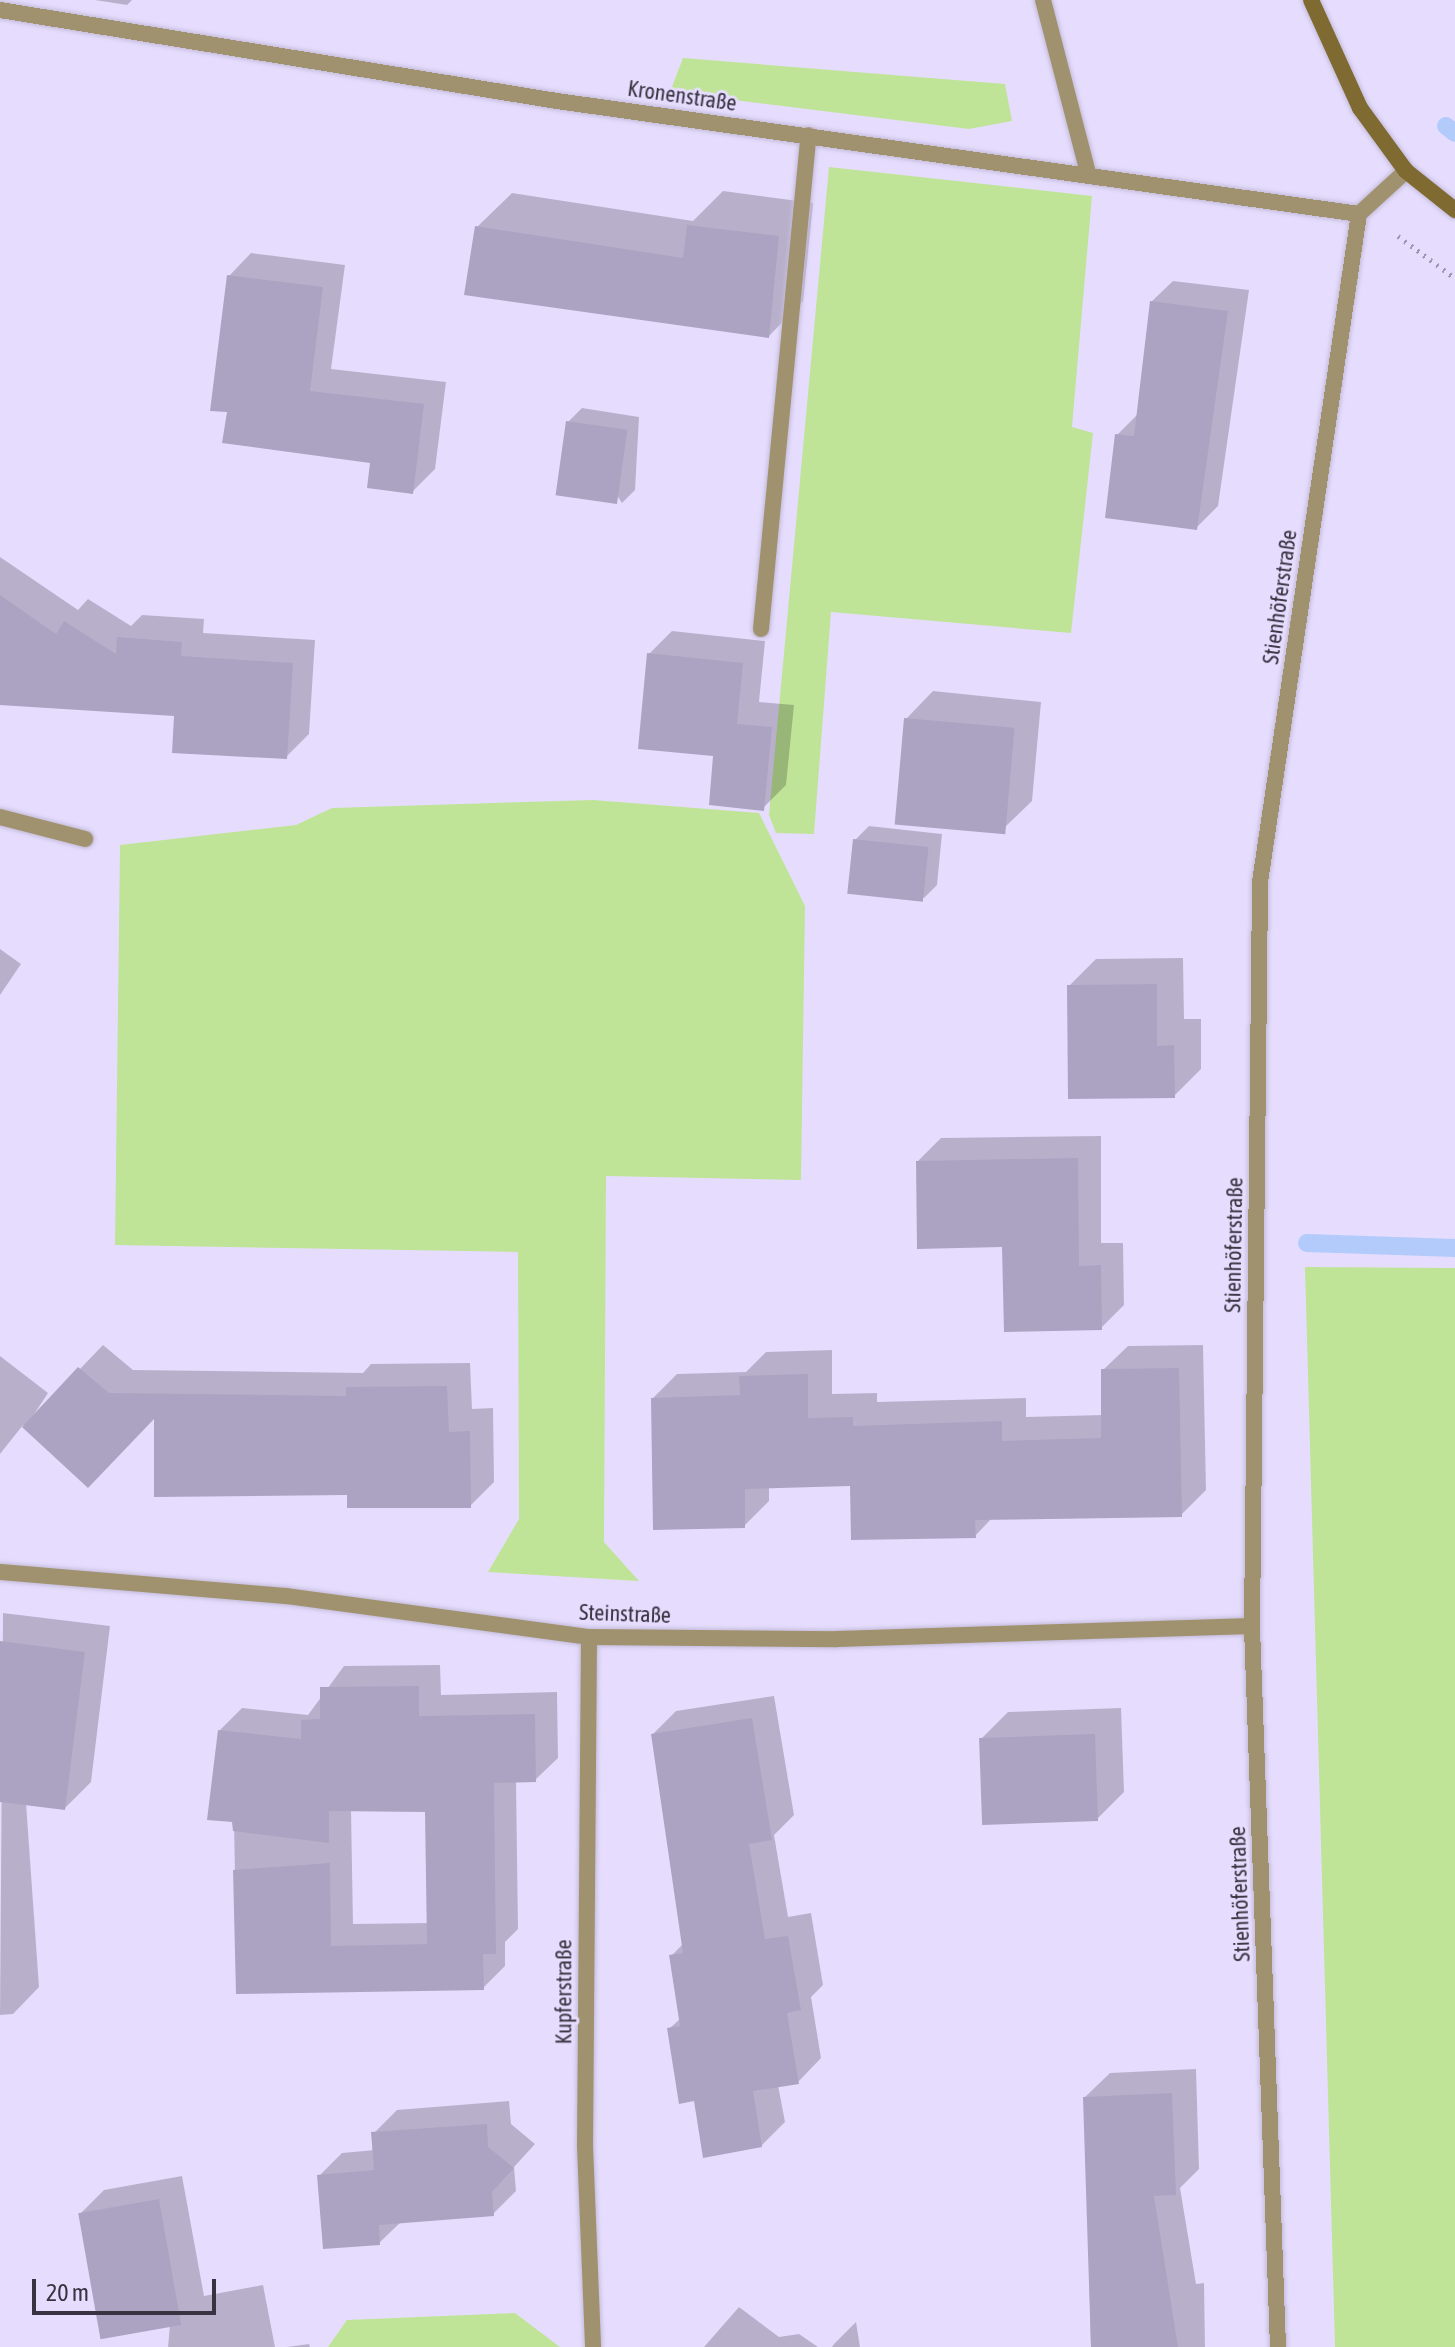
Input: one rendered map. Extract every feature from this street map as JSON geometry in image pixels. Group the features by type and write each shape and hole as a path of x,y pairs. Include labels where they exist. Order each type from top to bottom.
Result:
{"street":[{"path":"1043,0 1088,173"},
{"path":"1311,0 1360,108 1406,171 1455,210"},
{"name":"Kronenstraße","path":"0,10 809,135 1364,210"},
{"path":"761,629 809,135"},
{"path":"1364,210 1406,171"},
{"name":"Stienhöferstraße","path":"1278,2347 1252,1626 1260,882 1364,210"},
{"path":"0,817 85,839"},
{"name":"Steinstraße","path":"0,1572 286,1596 589,1637 837,1639 1252,1626"},
{"name":"Kupferstraße","path":"589,1637 585,2146 593,2347"}],"path":[{"path":"1364,210 1455,278"}],"green space":[{"path":"683,58 1005,84 1012,121 969,129 670,92"},
{"path":"829,167 1092,196 1072,427 1093,433 1071,633 831,612 814,834 776,833 769,815"},
{"path":"593,800 759,813 805,906 801,1180 606,1176 604,1542 639,1581 488,1572 519,1519 518,1252 115,1245 120,845 296,825 332,808"},
{"path":"1305,1267 1455,1268 1455,2347 1335,2347"},
{"path":"515,2313 560,2347 328,2347 347,2320"}],"building":[{"path":"687,225 779,236 769,338 464,295 475,226 683,258"},
{"path":"227,275 323,287 310,391 424,404 413,494 367,488 370,463 222,443 227,412 210,411"},
{"path":"1150,301 1228,311 1197,530 1105,518 1115,434 1134,436"},
{"path":"566,421 627,430 617,504 556,495"},
{"path":"0,595 56,634 64,621 116,654 117,637 182,642 181,656 293,663 287,759 172,753 174,716 0,705"},
{"path":"647,653 743,663 737,724 772,727 764,811 709,805 713,756 638,749"},
{"path":"904,718 1015,728 1005,834 895,825"},
{"path":"853,839 929,847 923,902 847,894"},
{"path":"1157,984 1157,1046 1174,1045 1175,1098 1068,1099 1067,985"},
{"path":"1078,1158 1079,1266 1101,1265 1102,1330 1004,1332 1002,1247 917,1249 916,1161"},
{"path":"78,1367 109,1393 346,1396 346,1387 447,1386 449,1432 470,1431 471,1508 347,1508 347,1495 154,1497 154,1419 88,1488 22,1427"},
{"path":"1179,1368 1182,1517 975,1520 976,1538 851,1540 850,1486 745,1489 745,1528 653,1530 651,1398 740,1395 739,1376 808,1374 808,1418 853,1417 853,1426 1002,1421 1002,1441 1101,1438 1101,1369"},
{"path":"0,1641 85,1652 65,1810 0,1802"},
{"path":"419,1686 419,1716 535,1714 536,1782 494,1783 496,1954 483,1954 484,1990 236,1994 233,1870 330,1863 331,1946 427,1944 425,1812 329,1811 329,1843 233,1831 232,1822 207,1820 218,1730 301,1739 301,1720 320,1719 320,1687"},
{"path":"752,1718 772,1840 749,1844 765,1939 788,1936 801,2010 787,2013 799,2084 753,2091 762,2147 703,2158 694,2101 679,2104 667,2028 680,2026 669,1955 683,1953 651,1734"},
{"path":"1095,1734 1098,1821 982,1825 979,1738"},
{"path":"1172,2093 1176,2195 1154,2196 1178,2347 1091,2347 1083,2097"},
{"path":"487,2124 488,2147 514,2168 492,2192 494,2216 379,2225 380,2245 323,2249 317,2175 374,2170 371,2132"},
{"path":"159,2199 181,2325 100,2339 78,2213"}],"waterway":[{"path":"1446,126 1455,133"},
{"path":"1307,1243 1455,1248"}]}
